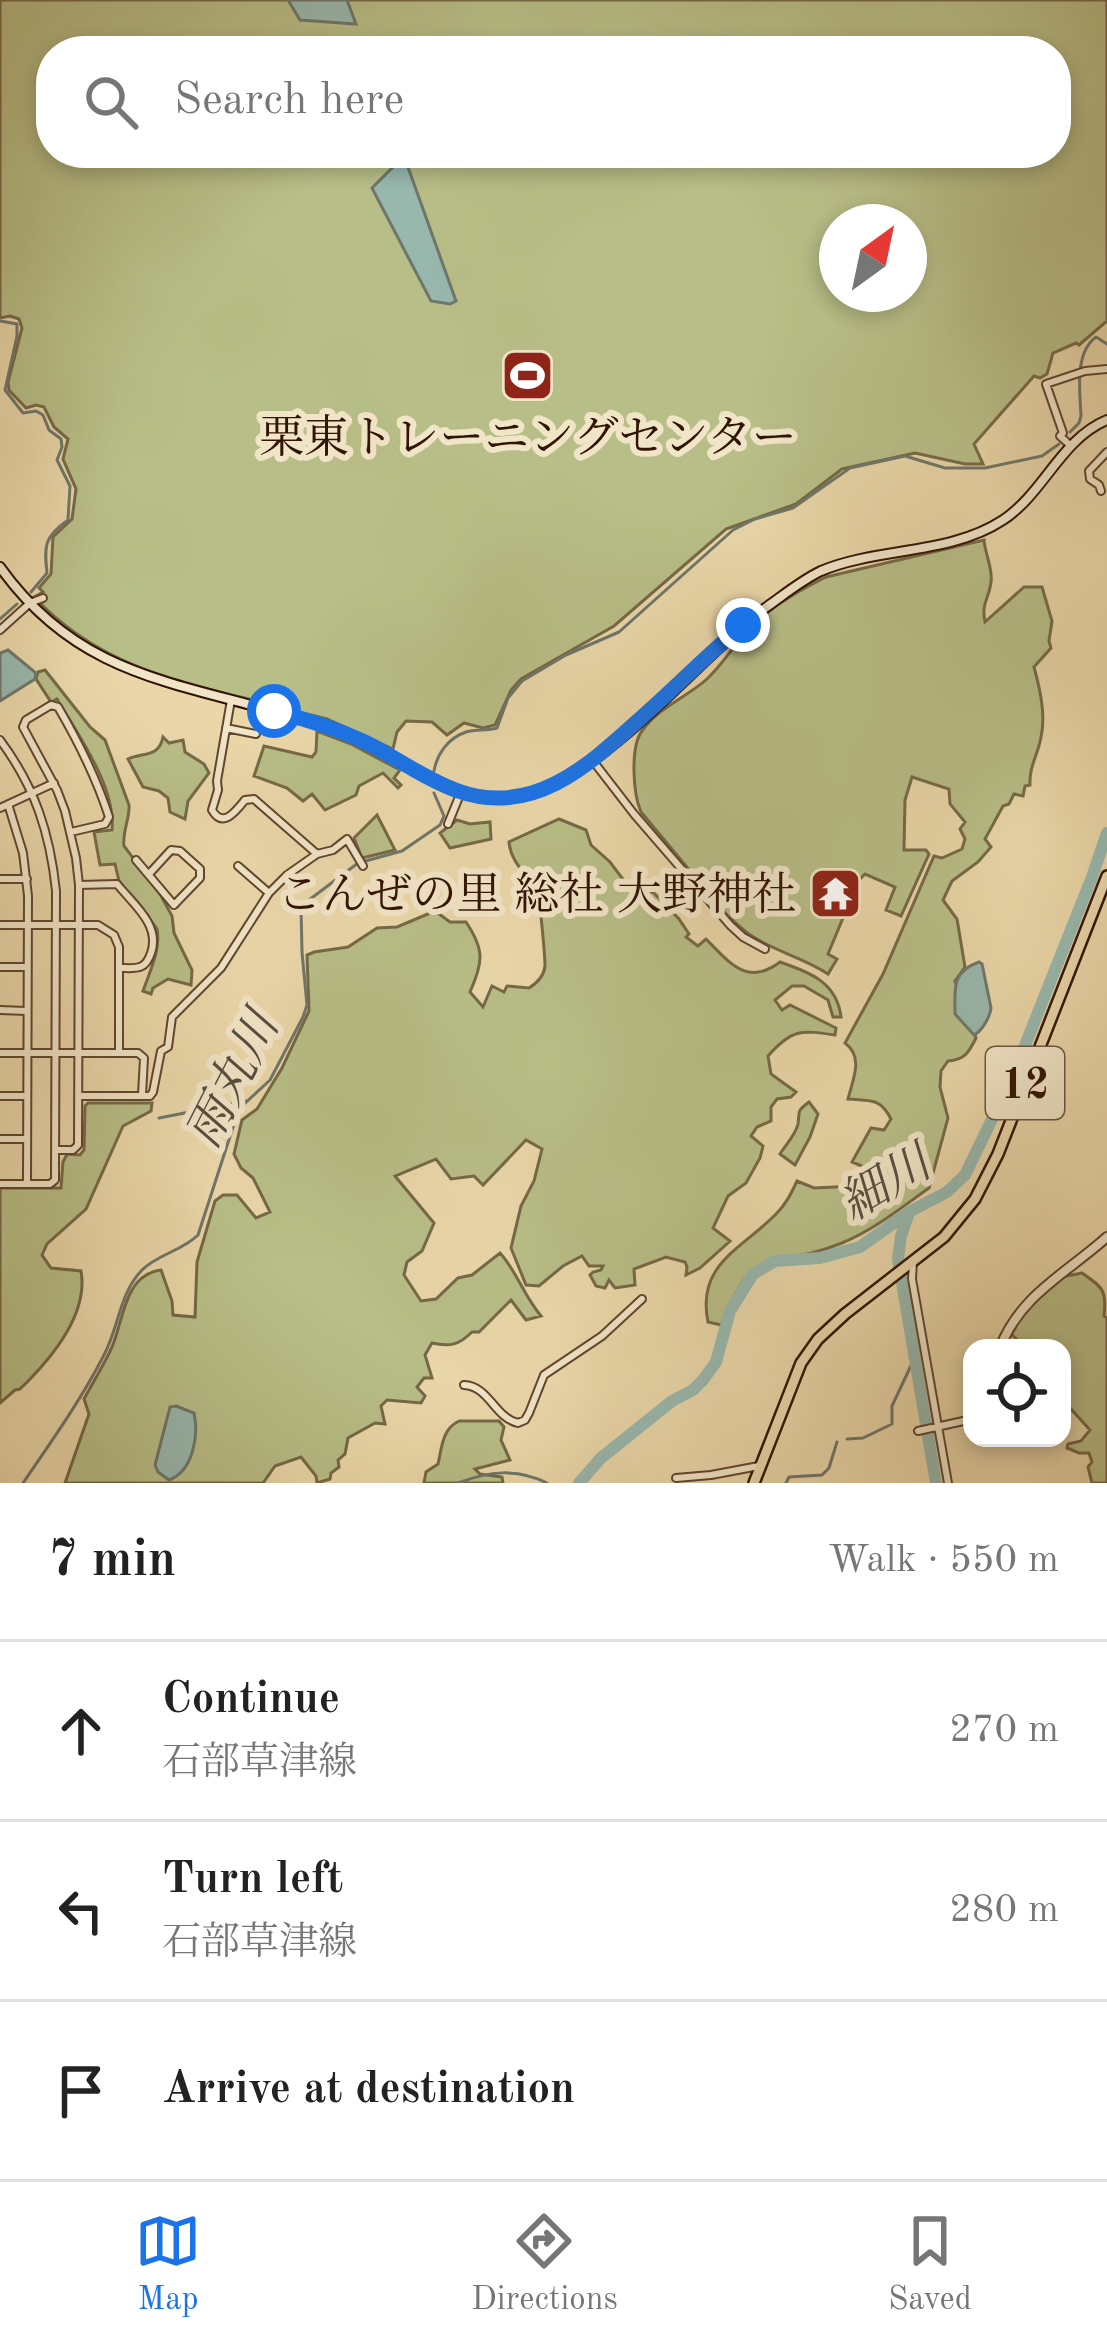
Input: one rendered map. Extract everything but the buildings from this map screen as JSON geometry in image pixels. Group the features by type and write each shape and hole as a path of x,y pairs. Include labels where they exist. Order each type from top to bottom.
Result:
{"main road":[{"path":"0,567 30,603 79,644 116,664 156,680 328,727 460,792 501,799 528,796 593,761 714,649 802,582 824,570 994,526 1015,511 1071,446 1103,422"},
{"name":"12","path":"754,1483 801,1364 818,1339 944,1237 986,1178 1107,876"},
{"path":"1004,1339 1031,1298 1107,1238"}],"street":[{"path":"1071,446 1060,436 1046,384 1107,369"},
{"path":"1103,422 1107,437"},
{"path":"1101,490 1089,471 1107,452"},
{"path":"0,630 30,603 44,598"},
{"path":"231,700 212,810 216,817 231,818 245,800 254,799 317,854"},
{"path":"56,1150 73,1150 78,1145 79,886 71,832 54,783 23,727 26,720 51,706 58,707 82,748 109,817 105,824 71,832"},
{"path":"226,728 256,734"},
{"path":"0,740 43,818 52,855 56,925 55,1180 50,1184 0,1184"},
{"path":"593,761 708,901 743,937 764,949"},
{"path":"26,1184 27,879 23,853 4,806 54,783"},
{"path":"448,824 460,792"},
{"path":"79,1096 150,1096 161,1051 168,1047 172,1017 221,968 269,893 286,875 347,839 362,863"},
{"path":"136,860 174,905 200,878 200,869 180,851 171,850 149,874"},
{"path":"238,866 269,893"},
{"path":"0,879 27,879"},
{"path":"79,886 117,884 154,932 147,964 119,968"},
{"path":"0,925 79,925 104,927 114,934 119,947 119,1053"},
{"path":"0,967 27,968"},
{"path":"0,1010 27,1010"},
{"path":"0,1053 138,1053 143,1058 142,1096"},
{"path":"0,1096 27,1096"},
{"path":"0,1139 27,1139"},
{"path":"910,1265 934,1428 948,1483"},
{"path":"464,1385 480,1389 501,1416 518,1423 525,1420 544,1375 602,1336 642,1299"},
{"path":"919,1431 963,1418"},
{"path":"676,1478 759,1466"}],"green space":[{"name":"栗東トレーニングセンター","path":"0,0 1107,0 1107,321 1079,345 1053,353 1047,374 1034,376 974,444 983,464 915,453 842,469 796,504 726,529 614,626 521,679 495,725 483,728 464,723 447,735 432,722 406,721 393,749 327,719 145,669 87,641 60,621 34,597 43,592 39,588 51,574 53,537 72,519 76,489 63,459 68,439 54,427 44,407 26,408 9,390 22,328 19,319 0,318"},
{"path":"984,540 991,577 985,622 1024,587 1042,587 1052,621 1051,648 1034,667 1043,720 1030,785 1025,786 1023,796 1014,794 1003,806 985,839 991,847 952,881 943,900 957,919 965,967 955,981 976,1038 966,1054 948,1061 941,1071 948,1118 929,1188 854,1238 757,1267 745,1278 721,1325 708,1322 709,1286 725,1259 780,1210 797,1181 814,1188 855,1186 864,1167 852,1162 871,1128 884,1130 891,1119 878,1104 848,1099 856,1062 845,1043 883,974 934,856 942,858 962,849 965,839 960,829 965,822 950,804 949,789 912,777 905,800 904,850 929,854 901,916 886,910 895,887 865,874 859,880 833,884 827,896 845,913 828,954 837,959 828,974 741,928 641,812 634,771 638,738 657,715 707,679 757,621 806,588 826,577"},
{"path":"45,670 105,740 129,805 124,846 172,916 174,933 192,970 191,985 168,979 151,994 143,991 156,952 157,929 119,881 115,864 100,865 94,832 112,830 108,796 57,699 51,702 36,679"},
{"path":"317,731 400,770 394,778 401,785 398,788 383,773 359,786 356,795 325,810 312,794 303,801 287,788 254,776 264,746 312,757"},
{"path":"163,737 169,743 183,740 185,752 209,773 188,801 185,819 170,812 168,798 159,791 143,787 128,759 154,751"},
{"path":"377,815 395,850 362,858 354,838"},
{"path":"559,819 586,830 591,845 634,894 653,892 698,946 706,939 748,972 780,962 820,980 834,995 841,1017 833,1017 828,1000 804,986 792,986 775,1000 782,1010 790,1005 836,1028 835,1035 797,1034 768,1056 771,1074 796,1092 777,1099 771,1107 771,1121 751,1136 763,1146 760,1158 746,1183 728,1196 713,1228 730,1241 686,1275 685,1262 666,1257 634,1269 635,1285 615,1288 609,1280 605,1288 596,1286 590,1275 603,1266 589,1266 582,1256 539,1286 526,1285 511,1248 542,1149 526,1140 483,1185 474,1176 451,1179 436,1159 395,1176 434,1223 422,1251 407,1262 404,1275 421,1301 436,1299 458,1278 472,1275 500,1253 541,1316 526,1320 511,1300 479,1332 454,1344 432,1343 425,1355 432,1378 424,1378 417,1387 425,1396 421,1403 387,1400 381,1406 385,1424 375,1423 348,1438 345,1454 330,1479 317,1483 301,1457 275,1466 263,1483 65,1483 89,1414 84,1399 112,1347 132,1289 139,1280 161,1270 173,1315 195,1317 197,1262 215,1201 223,1195 237,1195 256,1218 270,1212 234,1154 242,1120 257,1109 309,1011 307,955 348,947 377,928 397,927 435,911 450,922 466,922 472,932 480,957 470,992 483,1007 492,986 504,992 507,986 529,988 540,979 545,966 540,904 509,842"},
{"path":"457,820 490,822 491,839 450,848 440,833"},
{"path":"809,1102 818,1114 795,1165 780,1154 795,1132 800,1110"},
{"path":"88,1103 152,1103 151,1111 123,1126 86,1209 47,1244 42,1255 51,1268 81,1271 79,1304 43,1365 0,1403 0,1188 61,1188 67,1154 80,1155 84,1150"},
{"path":"1082,1273 1102,1290 1105,1300 1107,1483 1092,1483 1089,1453 1067,1448 1090,1430 1071,1409 1071,1339 1016,1339 1011,1334 1025,1310 1060,1278"},
{"path":"459,1421 499,1421 504,1427 501,1440 510,1460 475,1469 502,1477 503,1483 424,1483 426,1472 438,1464 446,1434"}],"water":[{"path":"288,0 347,0 356,24 300,20"},
{"path":"392,168 408,168 456,301 431,301 372,188"},
{"path":"8,650 36,673 35,679 0,701 0,653"},
{"path":"979,962 991,1008 974,1035 955,1014 955,989 963,971"},
{"path":"170,1407 194,1413 196,1432 189,1461 169,1480 155,1465"}],"waterway":[{"path":"0,321 17,324 5,390 23,413 43,415 49,430 61,439 57,460 70,486 68,520 50,537 47,573 31,592"},
{"name":"雨丸川","path":"1070,432 1081,416 1084,353 1096,337 1107,344"},
{"name":"雨丸川","path":"434,771 454,738 497,728 508,698 522,681 619,632 733,530 793,508 850,468 905,456 945,468 985,468 1042,456 1059,444"},
{"path":"0,619 17,604"},
{"name":"雨丸川","path":"23,1483 95,1372 134,1279 148,1265 198,1235 237,1115 270,1080 307,1005 301,906 358,863 402,851 440,825 444,816 434,793"},
{"name":"細川","path":"579,1483 601,1458 703,1380 716,1362 730,1311 753,1274 775,1261 820,1258 860,1247 947,1192 965,1175 1012,1078 1107,833"},
{"path":"159,1118 246,1101"},
{"path":"909,1213 898,1259 936,1483"},
{"path":"847,1439 863,1438 892,1424 892,1406 915,1357"},
{"path":"786,1483 789,1477 822,1475 837,1442"},
{"name":"細川","path":"458,1483 503,1473 547,1483"}],"place":[{"name":"栗東トレーニングセンター","path":"528,375"},
{"name":"こんぜの里 総社 大野神社","path":"836,893"}],"route":[{"path":"274,711 365,742 460,792 501,799 528,796 593,761 743,625"}]}
